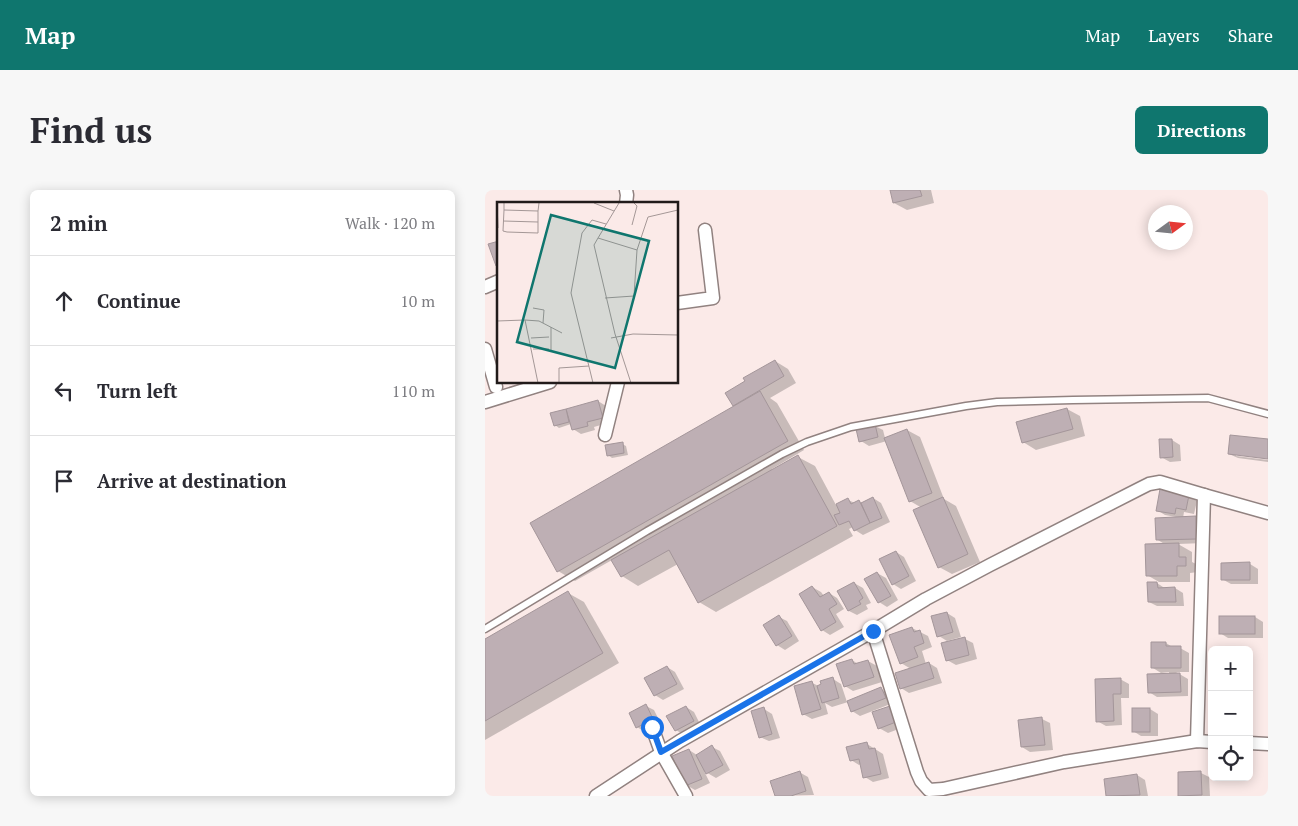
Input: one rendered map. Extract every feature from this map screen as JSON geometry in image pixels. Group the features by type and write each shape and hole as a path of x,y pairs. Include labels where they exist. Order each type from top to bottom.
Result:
{"street":[{"path":"679,303 713,298 705,230"},
{"path":"485,287 497,281"},
{"path":"485,349 496,387"},
{"path":"485,402 544,384"},
{"path":"605,435 618,384"},
{"path":"596,796 661,752 926,599 1149,484 1160,482 1268,513"},
{"path":"1197,741 1204,495"},
{"path":"873,631 917,772 921,781 929,790 943,789 1064,762 1197,741 1208,742"},
{"path":"652,727 661,752 686,796"},
{"path":"1253,743 1268,744"}],"lane":[{"path":"485,629 647,531 782,454 807,442 851,427 997,402 1209,398 1268,414"}],"building":[{"path":"890,190 920,190 922,196 893,203"},
{"path":"497,242 497,266 496,266 488,244"},
{"path":"775,360 784,376 733,406 725,393 745,381 743,378"},
{"path":"760,391 788,441 557,572 530,523"},
{"path":"598,400 603,418 587,422 588,426 572,430 566,409"},
{"path":"1067,408 1073,429 1022,443 1016,422"},
{"path":"566,409 569,422 554,426 550,413"},
{"path":"875,424 878,437 859,442 856,429"},
{"path":"907,429 932,493 909,502 884,438"},
{"path":"1230,435 1268,439 1268,459 1228,454"},
{"path":"1159,439 1172,439 1173,457 1160,458"},
{"path":"623,442 624,453 607,456 605,445"},
{"path":"798,455 837,526 698,603 669,550 621,577 611,560"},
{"path":"1160,489 1189,495 1186,510 1176,508 1175,514 1156,511"},
{"path":"873,497 882,518 870,523 861,503"},
{"path":"943,497 968,554 938,568 913,510"},
{"path":"848,498 851,504 859,500 870,523 854,531 849,521 839,525 834,515 840,513 836,504"},
{"path":"1196,516 1197,539 1156,540 1155,518"},
{"path":"1179,543 1179,557 1186,557 1186,566 1177,566 1177,576 1146,576 1145,544"},
{"path":"896,551 909,576 892,585 879,559"},
{"path":"1250,562 1250,580 1221,580 1221,563"},
{"path":"877,572 891,596 878,603 864,579"},
{"path":"854,582 863,598 859,601 861,604 848,611 837,591"},
{"path":"1147,582 1157,582 1158,588 1175,587 1176,602 1148,602"},
{"path":"812,586 820,597 829,592 837,604 829,609 836,622 821,631 799,594"},
{"path":"568,591 603,653 485,721 485,639"},
{"path":"947,612 953,632 937,637 931,616"},
{"path":"779,615 792,636 776,646 763,625"},
{"path":"1219,616 1255,616 1255,634 1219,634"},
{"path":"912,627 914,632 920,630 924,643 914,647 918,657 900,664 889,635"},
{"path":"965,637 969,655 946,661 941,643"},
{"path":"1151,642 1166,642 1166,646 1181,646 1181,668 1151,668"},
{"path":"852,659 854,664 868,660 874,677 844,687 836,664"},
{"path":"929,662 934,678 900,689 895,673"},
{"path":"667,666 677,684 654,696 644,678"},
{"path":"1180,673 1181,692 1148,693 1147,674"},
{"path":"833,677 839,698 822,703 817,686 821,684 820,681"},
{"path":"1121,678 1121,694 1113,694 1114,721 1096,722 1095,679"},
{"path":"812,681 821,709 802,715 794,686"},
{"path":"881,687 886,698 851,712 847,701"},
{"path":"646,704 653,719 636,728 629,713"},
{"path":"686,706 694,721 675,731 666,716"},
{"path":"890,706 896,722 878,729 872,712"},
{"path":"764,707 772,734 759,738 751,711"},
{"path":"1132,708 1150,708 1150,732 1132,732"},
{"path":"1042,717 1045,745 1021,747 1018,720"},
{"path":"867,742 869,749 875,748 881,774 863,778 859,759 850,761 846,747"},
{"path":"712,745 723,765 706,774 696,755"},
{"path":"689,749 702,779 685,786 672,756"},
{"path":"800,771 806,791 791,796 775,796 770,781"},
{"path":"1201,771 1202,795 1178,796 1178,772"},
{"path":"1137,774 1140,795 1106,796 1104,779"}],"route":[{"path":"652,727 661,752 873,631"}]}
